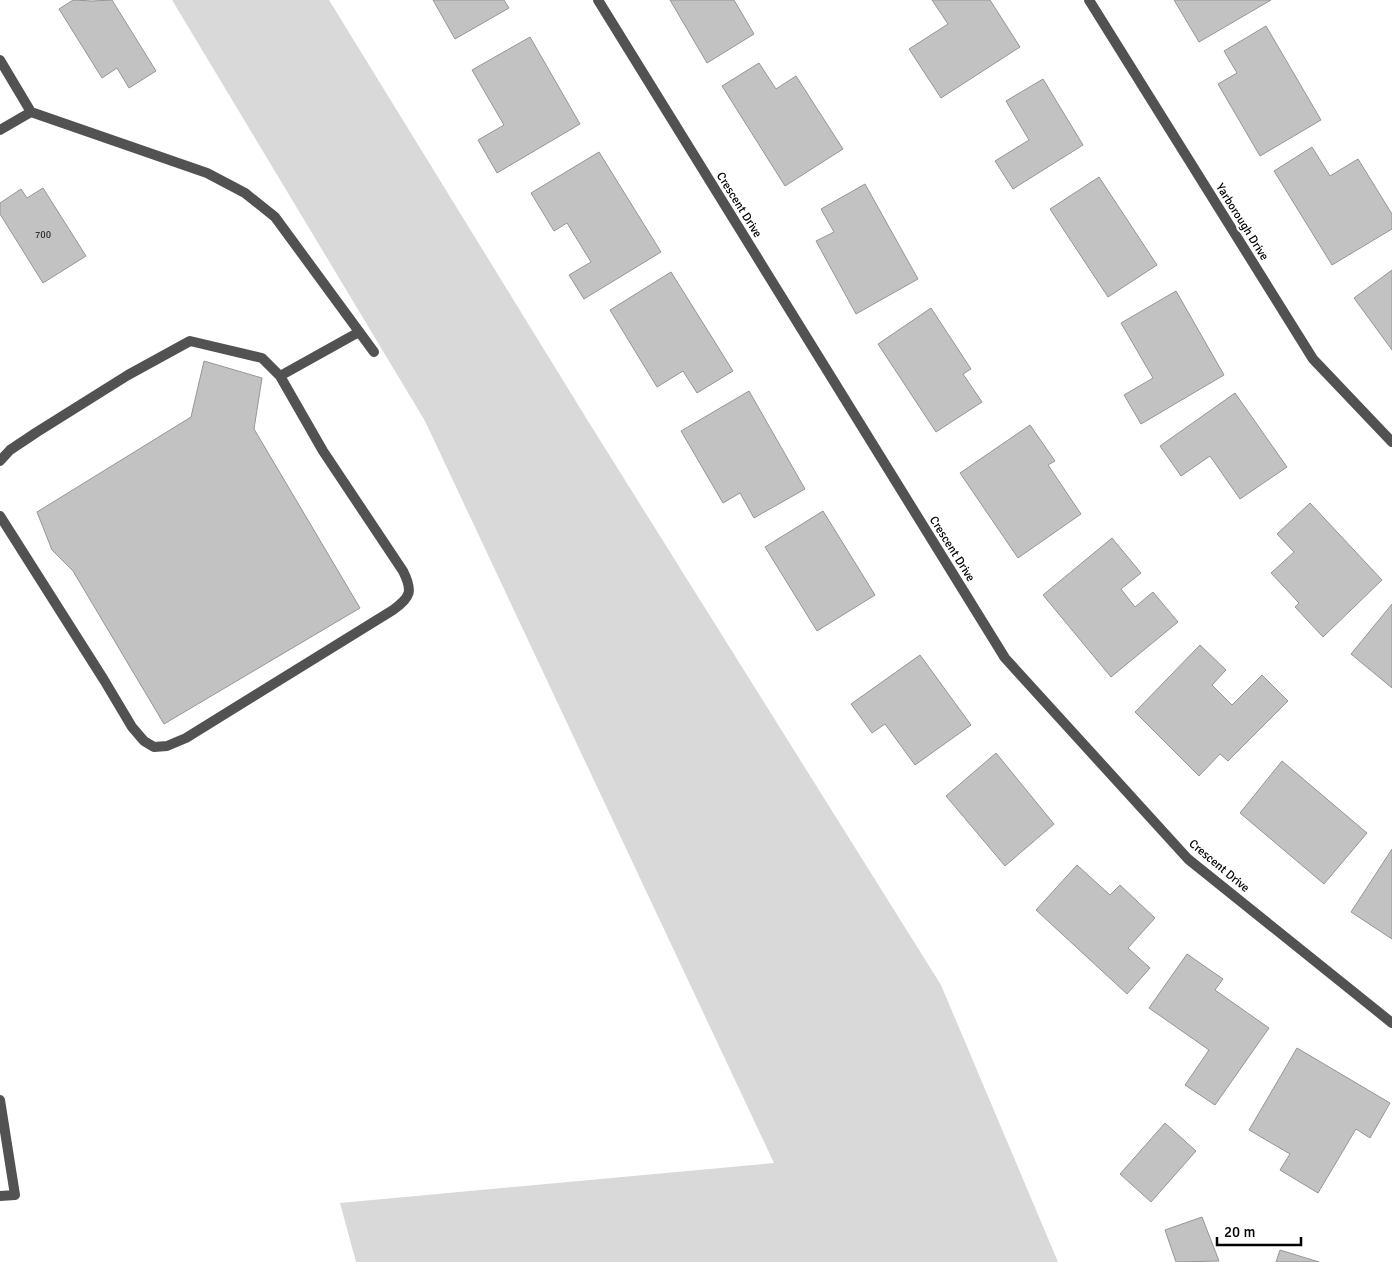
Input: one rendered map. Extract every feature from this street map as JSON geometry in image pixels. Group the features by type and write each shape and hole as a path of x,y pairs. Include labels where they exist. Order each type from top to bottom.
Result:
{"street":[{"name":"Crescent Drive","path":"598,0 1005,658 1188,859 1392,1023"},
{"name":"Yarborough Drive","path":"1089,0 1313,359 1392,442"},
{"path":"0,60 31,112 207,173 245,193 275,217 374,352"},
{"path":"0,130 31,112"},
{"path":"280,376 359,332"},
{"path":"0,461 10,450 37,432 128,375 190,341 262,358 280,376 323,450 403,571 409,584 409,593 405,601 393,610 186,738 167,746 154,747 144,741 132,727 0,516"},
{"path":"0,1100 15,1195 0,1196"}],"shaded area":[{"path":"172,0 329,0 588,421 941,985 1058,1262 356,1262 340,1203 774,1163 425,421"}],"building":[{"path":"73,0 112,0 156,71 129,88 117,68 102,78 59,9"},
{"path":"433,0 504,0 509,8 455,39"},
{"path":"670,0 734,0 754,34 707,63"},
{"path":"932,0 990,0 1020,47 941,98 909,49 948,24"},
{"path":"1174,0 1271,0 1199,42"},
{"path":"1266,26 1321,120 1260,156 1218,84 1237,73 1224,51"},
{"path":"530,37 580,124 497,173 478,140 504,125 472,70"},
{"path":"759,63 776,89 796,76 843,149 785,186 722,86"},
{"path":"1043,79 1083,145 1013,189 995,161 1029,140 1006,101"},
{"path":"1312,147 1330,176 1358,159 1392,214 1392,229 1332,265 1274,171"},
{"path":"599,152 661,252 584,299 569,275 591,262 567,223 554,231 531,193"},
{"path":"1099,177 1157,265 1108,297 1050,209"},
{"path":"865,184 918,279 856,314 816,241 834,232 821,209"},
{"path":"43,188 86,256 43,283 0,214 0,203 21,189 27,198"},
{"path":"1392,270 1392,350 1354,298"},
{"path":"671,272 733,371 697,393 683,371 657,387 610,310"},
{"path":"1176,291 1224,375 1141,424 1124,395 1153,378 1121,323"},
{"path":"931,308 971,369 963,374 982,402 936,432 878,344"},
{"path":"204,361 262,378 254,429 360,608 164,724 73,571 52,550 37,512 191,417"},
{"path":"749,391 805,489 754,518 740,493 723,503 681,431"},
{"path":"1235,393 1287,467 1240,499 1210,456 1181,476 1160,446"},
{"path":"1030,425 1055,461 1048,465 1081,514 1018,558 960,473"},
{"path":"1310,503 1382,580 1323,637 1295,607 1299,603 1271,573 1294,552 1277,534"},
{"path":"823,511 875,595 817,631 765,547"},
{"path":"1112,538 1141,573 1121,589 1135,607 1153,592 1178,622 1111,677 1043,595"},
{"path":"1392,604 1392,688 1351,654"},
{"path":"1200,645 1226,670 1212,685 1232,705 1262,675 1288,701 1228,761 1220,754 1199,776 1135,712"},
{"path":"920,655 971,725 915,765 885,724 872,733 851,704"},
{"path":"996,753 1054,824 1005,866 946,796"},
{"path":"1282,761 1367,833 1324,884 1240,813"},
{"path":"1392,849 1392,939 1351,912"},
{"path":"1077,865 1110,895 1120,885 1155,918 1128,948 1150,968 1127,994 1036,910"},
{"path":"1187,954 1223,979 1215,990 1269,1028 1215,1105 1185,1085 1209,1050 1149,1008"},
{"path":"1297,1048 1390,1103 1370,1138 1356,1129 1318,1193 1280,1170 1290,1154 1249,1130"},
{"path":"1165,1123 1196,1151 1151,1202 1120,1174"},
{"path":"1202,1217 1219,1261 1176,1262 1165,1230"},
{"path":"1280,1250 1319,1262 1276,1262"}]}
